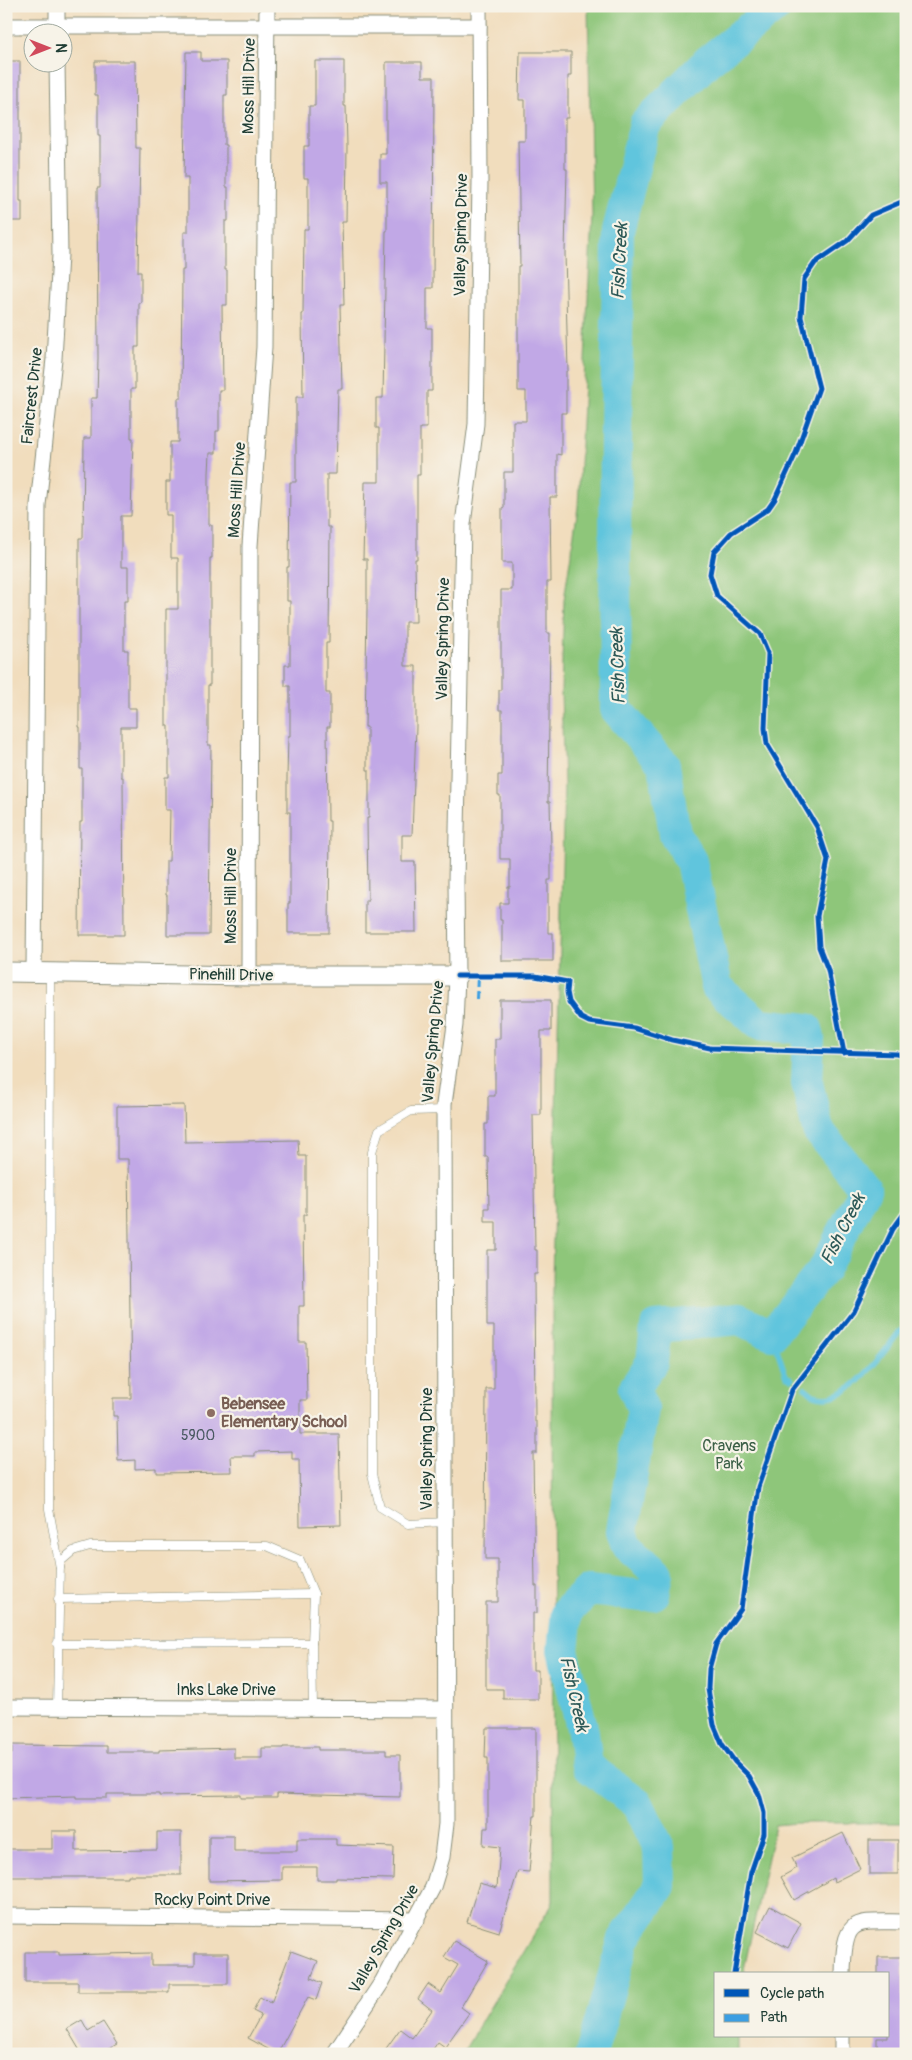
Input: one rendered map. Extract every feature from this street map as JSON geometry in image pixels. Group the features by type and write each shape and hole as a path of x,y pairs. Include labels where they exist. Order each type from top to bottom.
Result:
{"street":[{"path":"57,6 57,22"},
{"name":"Moss Hill Drive","path":"249,976 250,546 264,347 267,6"},
{"name":"Valley Spring Drive","path":"334,2054 382,1982 417,1920 433,1887 442,1857 446,1824 444,1110 454,1025 457,976 456,872 463,524 476,424 480,181 479,6"},
{"path":"6,26 22,27"},
{"path":"72,30 267,26 479,26"},
{"name":"Faircrest Drive","path":"42,972 38,505 54,359 60,255 57,72"},
{"name":"Pinehill Drive","path":"6,972 249,976 457,976"},
{"name":"Inks Lake Drive","path":"6,1707 445,1708"},
{"name":"Rocky Point Drive","path":"6,1916 417,1920"},
{"path":"843,1972 846,1937 852,1926 864,1922 906,1922"},
{"path":"842,2038 842,2054"}],"lane":[{"path":"42,972 49,1509 60,1568"},
{"path":"444,1110 411,1111 379,1130 372,1152 372,1474 380,1507 408,1524 445,1522"},
{"path":"57,1707 60,1562 73,1551 90,1546 268,1546 300,1560 314,1594 312,1643 313,1708"},
{"path":"58,1600 314,1594"},
{"path":"57,1644 312,1643"}],"green space":[{"name":"Cravens Park","path":"588,6 906,6 906,1823 796,1823 775,1825 743,1972 714,1972 714,2038 738,2038 738,2054 462,2054 553,1902 552,1281 564,784 561,692 564,600 578,507 592,215"}],"building":[{"path":"186,52 201,52 201,61 227,61 227,95 224,95 224,145 226,145 226,187 228,187 228,221 225,221 227,305 222,305 223,390 219,390 219,431 216,431 216,453 210,453 209,473 209,525 212,525 212,558 210,558 210,685 208,685 208,745 211,745 209,935 167,935 166,861 169,861 170,810 165,810 165,777 169,777 169,726 166,726 166,609 178,609 178,558 171,558 171,515 166,515 166,482 170,482 170,442 178,442 178,398 181,398 182,270 184,270 184,232 188,232 188,178 184,178"},
{"path":"520,52 571,52 571,76 568,76 568,118 565,118 565,169 567,169 565,253 568,371 566,371 566,413 561,413 561,455 557,454 557,497 550,497 551,582 547,582 547,633 550,633 548,802 550,802 551,846 551,880 548,880 548,933 553,933 553,961 502,961 502,920 500,920 500,903 508,903 508,887 510,887 510,859 500,859 500,795 498,795 498,775 502,775 502,710 499,710 499,690 501,690 501,590 512,590 512,563 502,563 502,508 504,508 504,472 513,472 513,421 526,421 526,391 518,391 518,266 520,266 518,141 525,141 525,100 519,100"},
{"path":"6,61 20,61 20,201 22,201 22,221 6,221"},
{"path":"95,61 135,61 136,148 140,148 138,272 141,272 141,303 139,303 139,347 135,347 135,389 131,389 131,438 133,438 131,516 121,516 121,567 128,567 128,601 124,601 124,650 128,650 128,708 136,708 136,727 121,727 124,935 79,935 82,769 80,769 79,727 79,538 83,538 84,438 91,438 91,398 97,398 98,358 97,188 100,188 100,136 98,136 98,95 95,95"},
{"path":"315,61 344,61 344,106 346,106 347,146 346,222 342,222 344,305 340,305 342,389 338,389 336,474 327,474 327,527 330,527 329,643 326,643 326,693 330,693 330,727 327,727 328,821 330,821 329,933 288,933 288,903 290,903 290,812 287,812 287,778 288,736 290,736 290,686 285,686 285,665 290,665 290,601 287,601 287,567 289,567 290,482 296,482 296,397 303,397 304,229 308,229 308,178 304,178 304,146 309,146 309,106 315,106"},
{"path":"386,62 422,62 422,77 434,77 433,288 427,288 427,328 432,328 432,391 427,391 427,428 420,428 420,475 417,475 417,559 415,559 416,622 405,622 405,666 416,666 416,727 412,835 402,835 402,862 415,862 416,932 365,932 365,900 368,900 367,818 369,818 369,770 367,770 367,727 365,727 367,559 363,559 365,482 379,482 379,428 376,428 376,398 383,398 387,182 380,182 380,154 386,154"},
{"path":"500,1000 551,1000 551,1031 541,1031 541,1115 533,1115 535,1250 537,1250 537,1274 534,1274 537,1453 533,1453 537,1613 533,1613 533,1670 538,1670 538,1699 503,1699 503,1689 486,1689 486,1602 498,1602 498,1559 485,1559 486,1389 494,1389 494,1326 487,1326 487,1250 496,1250 496,1222 485,1222 485,1208 489,1208 488,1157 485,1157 485,1124 488,1124 488,1096 495,1096 495,1039 500,1039"},
{"path":"184,1105 185,1142 298,1140 299,1156 306,1156 306,1215 303,1215 304,1306 299,1306 299,1342 306,1342 307,1400 300,1400 300,1434 339,1434 341,1525 300,1526 299,1459 292,1459 292,1451 255,1452 255,1456 231,1456 232,1472 156,1473 156,1468 135,1469 135,1460 118,1461 117,1416 113,1416 113,1398 131,1398 128,1159 117,1159 117,1106"},
{"path":"486,1728 536,1728 536,1816 534,1816 529,1872 518,1871 499,1932 467,1922 479,1883 497,1888 500,1847 483,1845 484,1828 488,1828 488,1758 485,1758"},
{"path":"12,1745 107,1746 107,1752 159,1752 159,1750 234,1748 234,1758 262,1758 262,1748 318,1747 318,1750 386,1750 386,1755 400,1755 400,1797 277,1794 277,1798 241,1798 241,1795 159,1796 159,1794 107,1794 107,1798 76,1798 76,1796 6,1798 6,1754 12,1754"},
{"path":"52,1831 76,1831 76,1851 157,1850 157,1832 181,1832 181,1875 6,1877 6,1849 52,1849"},
{"path":"843,1833 860,1869 834,1882 833,1878 794,1900 781,1877 797,1868 792,1858"},
{"path":"209,1836 234,1836 234,1851 297,1851 297,1839 336,1839 336,1845 394,1847 393,1879 336,1878 336,1880 317,1880 317,1867 282,1867 282,1880 209,1881"},
{"path":"869,1840 898,1840 898,1874 869,1874"},
{"path":"770,1906 801,1923 788,1948 757,1932"},
{"path":"454,1941 488,1961 461,2007 469,2013 445,2047 438,2042 431,2052 434,2054 382,2054 400,2029 412,2038 432,2010 418,1999 428,1984 441,1993 458,1965 444,1957"},
{"path":"291,1951 318,1961 311,1978 322,1983 316,2000 308,1997 277,2054 248,2038 261,2015 253,2011 260,1997 271,2003"},
{"path":"25,1952 59,1952 59,1955 151,1953 151,1965 195,1965 195,1953 228,1953 228,1984 169,1984 169,1992 78,1992 78,1982 25,1982"},
{"path":"878,1957 903,1957 904,2054 877,2054 877,2038 890,2038 890,1972 878,1972"},
{"path":"82,2020 88,2031 103,2022 117,2044 100,2054 82,2054 67,2029"}],"waterway":[{"name":"Fish Creek","path":"591,2054 624,1939 660,1886 659,1848 638,1804 587,1766 583,1732 563,1650 567,1611 589,1590 643,1596 654,1594 658,1573 627,1546 622,1531 643,1409 634,1389 652,1362 656,1327 739,1319 772,1334 824,1269 865,1189 818,1130 807,1083 809,1038 807,1029 759,1024 717,987 691,861 675,834 664,765 616,709 615,552 618,231 645,124 708,61 777,6"},
{"path":"805,1388 814,1395 827,1397 839,1394 863,1376 900,1331 906,1330"},
{"path":"772,1334 786,1376 792,1379"}],"marked path":[{"path":"477,999 478,976"}],"cycle path":[{"path":"844,1053 828,970 819,947 817,916 828,860 817,827 767,744 765,728 768,653 760,634 717,596 710,574 714,552 731,533 768,509 775,499 796,453 819,388 801,317 804,279 815,263 847,241 871,215 906,200"},
{"path":"457,976 535,976 568,982 569,1002 581,1018 589,1022 634,1028 672,1040 710,1048 897,1054 906,1057"},
{"path":"734,1972 751,1872 764,1834 764,1813 759,1794 749,1776 735,1762 722,1744 714,1725 708,1689 709,1669 716,1644 741,1609 758,1487 792,1390 854,1311 893,1229 906,1211"}],"place":[{"name":"Bebensee Elementary School","path":"211,1413"}]}
